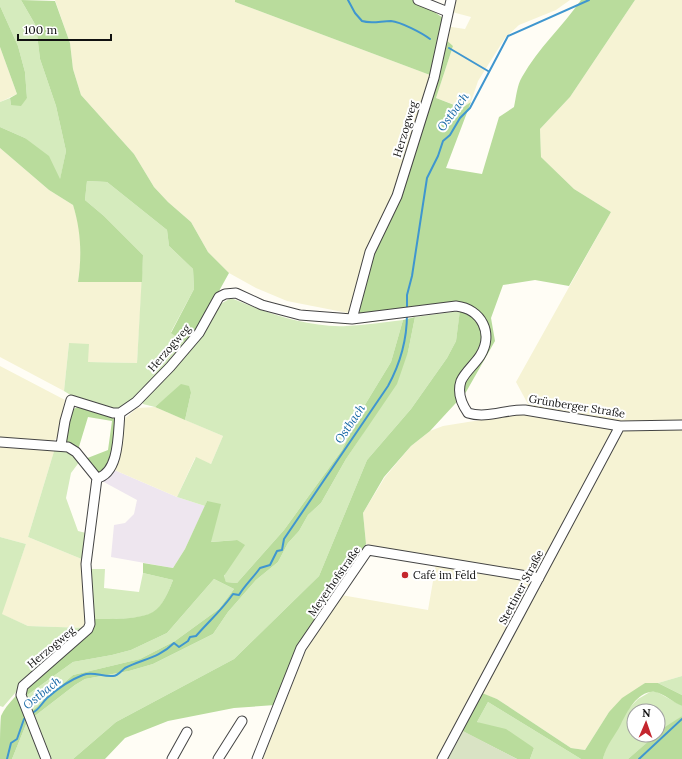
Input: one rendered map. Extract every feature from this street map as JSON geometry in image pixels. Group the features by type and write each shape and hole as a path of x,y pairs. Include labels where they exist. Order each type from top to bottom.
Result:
{"street":[{"path":"418,0 448,12"},
{"name":"Herzogweg","path":"120,413 136,402 170,367 199,333 219,297 225,294 236,293 262,305 300,315 352,319 370,252 397,196 434,78 451,0"},
{"name":"Grünberger Straße","path":"352,319 456,306 467,307 477,314 482,322 486,342 480,355 461,380 459,392 461,404 468,413 484,416 516,410 526,410 620,426 682,425"},
{"path":"0,442 61,445 68,447 76,452 97,478 106,474 116,456 120,413 113,413 71,400 65,421 61,445"},
{"name":"Stettiner Straße","path":"442,759 620,426"},
{"name":"Herzogweg","path":"46,759 22,699 23,686 88,629 90,624 86,564 97,478"},
{"name":"Meyerhofstraße","path":"257,759 301,648 368,550 539,578"},
{"path":"218,759 242,721"},
{"path":"172,759 187,732"}],"shaded area":[{"path":"55,0 235,0 235,2 430,75 395,195 348,313 287,301 256,288 229,273 208,252 191,222 168,202 154,187 134,154 81,95 73,69 70,43"},
{"path":"455,0 570,0 556,10 519,25 505,38 478,81 471,102 463,108 436,98 453,46 445,40 445,26 465,29 471,17 452,12"},
{"path":"635,0 682,0 682,676 658,683 645,683 609,712 585,750 571,748 497,699 478,692 442,759 263,759 305,652 341,595 428,610 437,558 366,544 363,513 385,477 411,446 430,431 443,426 517,414 528,414 529,406 516,382 611,212 574,189 541,157 540,129 570,97"},
{"path":"0,47 17,94 0,102"},
{"path":"0,148 49,190 73,205 79,224 81,257 78,282 142,282 137,363 88,362 69,343 64,391 0,357"},
{"path":"0,366 65,400 57,438 52,442 0,440"},
{"path":"155,407 223,436 211,464 195,458 177,497 112,469 122,421 137,408"},
{"path":"0,444 55,448 28,537 84,560 87,628 28,626 1,614 26,544 0,537"},
{"path":"112,469 177,497 205,506 185,549 173,568 111,557 114,525 125,523 134,514 137,500 102,481"}],"green space":[{"path":"0,0 21,0 36,26 40,59 56,106 66,151 60,180 25,138 0,127 0,102 10,98 11,105 27,98 25,72 18,46 0,6"},
{"path":"21,0 55,1 70,43 73,69 81,95 134,154 154,187 168,202 191,222 208,252 229,273 203,320 186,343 171,333 194,289 193,269 169,246 167,230 107,182 87,181 85,200 104,216 143,255 142,282 78,282 80,243 78,224 73,205 49,190 0,148 0,127 25,138 49,156 60,179 66,151 56,106 40,59 36,26"},
{"path":"235,0 417,0 446,20 445,39 453,46 436,98 462,108 471,102 446,168 482,174 499,117 514,107 519,84 528,66 581,0 635,0 570,97 540,129 541,157 574,189 611,212 569,286 535,280 503,285 491,318 495,341 466,392 430,431 411,446 384,477 363,513 366,544 348,572 275,705 234,708 168,721 125,738 105,759 73,759 116,722 234,659 319,576 367,460 411,409 447,358 456,341 461,302 447,302 401,311 358,315 350,310 395,195 430,75 235,2"},
{"path":"0,6 18,46 25,72 27,98 21,106 11,105 10,98 17,94 0,47"},
{"path":"87,181 107,182 167,230 169,246 193,269 194,289 171,332 186,343 128,406 113,410 72,396 64,391 69,343 89,344 88,362 137,363 143,255 104,216 85,200"},
{"path":"231,298 273,314 317,325 347,326 403,320 391,362 363,408 342,450 284,530 237,583 226,582 224,577 237,540 210,542 207,501 205,506 177,497 196,457 211,464 223,436 185,420 191,393 167,397 155,407 143,404 142,400 217,306"},
{"path":"460,311 456,341 447,358 411,409 367,460 319,576 234,659 116,722 73,759 12,759 27,722 75,685 85,679 129,671 153,664 213,634 228,612 256,580 278,562 288,543 299,531 308,515 321,503 346,459 362,435 408,352 415,317"},
{"path":"415,317 408,352 397,384 346,459 321,503 308,515 299,531 288,543 278,562 256,580 228,612 213,634 153,664 129,671 85,679 27,722 12,759 0,759 1,716 16,696 40,673 89,635 92,627 92,619 123,618 147,615 160,606 173,580 143,573 143,563 173,568 185,549 207,501 221,504 211,542 237,540 245,545 224,576 226,582 237,583 284,530 342,450 363,408 391,362 403,320","holes":["214,579 234,589 219,609 175,641 140,659 73,675 32,711 26,696 73,662 131,650 167,633"]},
{"path":"181,384 189,386 191,393 185,420 155,407"},
{"path":"78,407 105,413 114,418 117,422 114,452 104,471 99,472 85,459 108,450 112,421 88,417 78,450 65,440 71,410"},
{"path":"55,448 69,451 80,461 71,473 66,498 78,531 86,533 84,560 28,537"},
{"path":"0,537 26,544 2,614 28,626 87,628 22,685 3,707 0,706"},
{"path":"89,569 105,569 104,588 139,592 143,573 173,580 163,602 154,612 148,615 133,618 92,619"},
{"path":"214,579 234,589 219,609 175,641 140,659 73,675 32,711 26,696 73,662 131,650 167,633"},
{"path":"682,676 682,695 658,683"},
{"path":"645,683 658,683 682,695 682,706 655,692 643,694 634,703 626,703 626,714 608,745 603,759 581,759 488,702 477,722 506,729 534,748 530,759 517,759 458,729 477,691 497,699 571,748 585,750 609,712 622,698"},
{"path":"650,692 657,692 682,706 682,716 666,728 666,703 634,703"},
{"path":"488,702 581,759 530,759 534,748 477,722"},
{"path":"626,712 626,743 647,743 628,759 603,759 605,750"},
{"path":"682,716 682,759 628,759 646,743 666,743 666,726"},
{"path":"463,731 517,759 448,759"}],"waterway":[{"path":"348,0 355,13 362,21 391,21 400,23 430,39"},
{"name":"Ostbach","path":"407,310 407,295 412,276 427,178 438,156 443,141 450,135 460,118 470,108 508,36 589,0"},
{"path":"449,48 488,71"},
{"name":"Ostbach","path":"32,713 55,691 78,677 87,674 115,676 125,668 163,652 174,643 179,647 188,641 190,637 196,636 220,611 233,594 239,595 260,568 270,565 277,551 282,550 284,539 388,386 402,351 406,333 407,314"},
{"name":"Ostbach","path":"7,759 11,743 17,739 24,719 27,717"},
{"path":"639,759 682,719"}],"place":[{"name":"Café im Feld","path":"405,575"}]}
